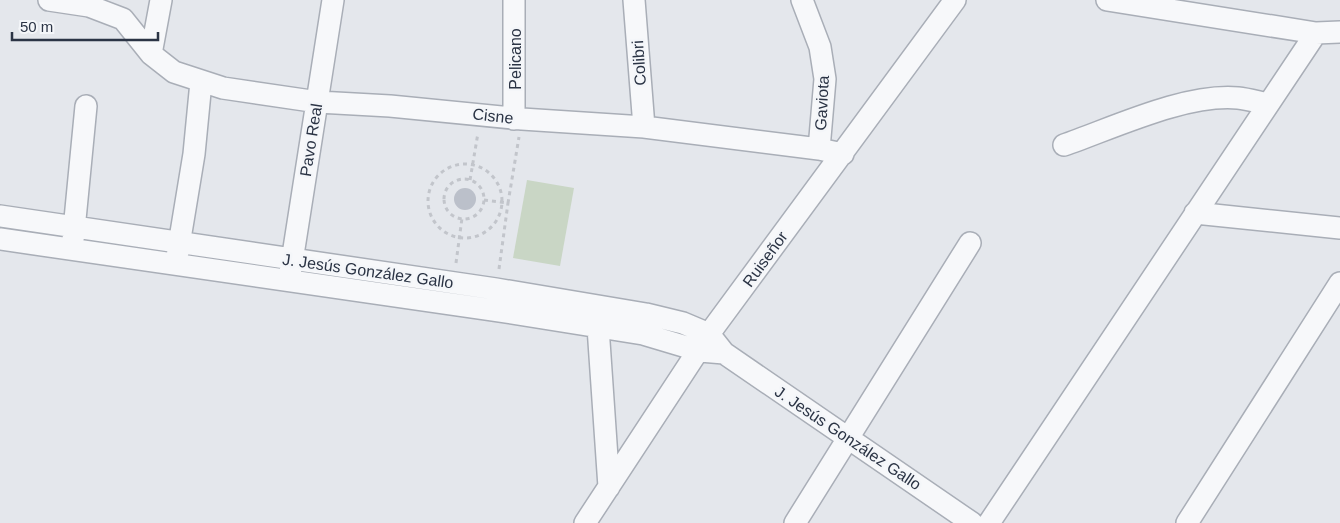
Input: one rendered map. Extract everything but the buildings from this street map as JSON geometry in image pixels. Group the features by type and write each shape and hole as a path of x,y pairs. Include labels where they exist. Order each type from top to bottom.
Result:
{"street":[{"name":"Cisne","path":"49,0 89,6 123,19 152,54 174,72 223,88 318,102 390,106 518,119 644,127 819,149 842,154"},
{"path":"152,54 161,0"},
{"name":"Pavo Real","path":"289,281 333,0"},
{"name":"Pelicano","path":"514,0 518,119"},
{"name":"Colibri","path":"634,0 644,127"},
{"name":"Gaviota","path":"802,0 820,46 825,79 819,149"},
{"name":"Ruiseñor","path":"585,523 705,343 955,0"},
{"path":"1107,0 1316,33 1340,32"},
{"path":"989,523 1316,33"},
{"path":"176,265 194,154 201,82"},
{"path":"1064,145 1155,112 1194,101 1237,98 1268,104"},
{"path":"72,250 86,106"},
{"path":"1195,213 1340,228"},
{"name":"J. Jesús González Gallo","path":"0,216 496,289 646,314 682,323 705,343 724,353 972,523"},
{"name":"J. Jesús González Gallo","path":"0,240 705,343"},
{"path":"795,523 970,243"},
{"path":"1187,523 1340,283"},
{"path":"598,327 609,487"}],"path":[{"path":"470,180 480,115"},
{"path":"496,289 518,119"},
{"path":"460,165 473,165 485,170 494,178 500,190 502,202 497,220 484,233 472,238 459,238 448,234 436,222 429,207 429,195 439,175 448,168 460,165"},
{"path":"470,180 479,185 484,200 477,214 462,218 448,210 444,197 449,186 455,181 470,180"},
{"path":"484,200 508,203"},
{"path":"453,283 462,218"}],"green space":[{"path":"527,180 574,188 560,266 513,258"}]}
